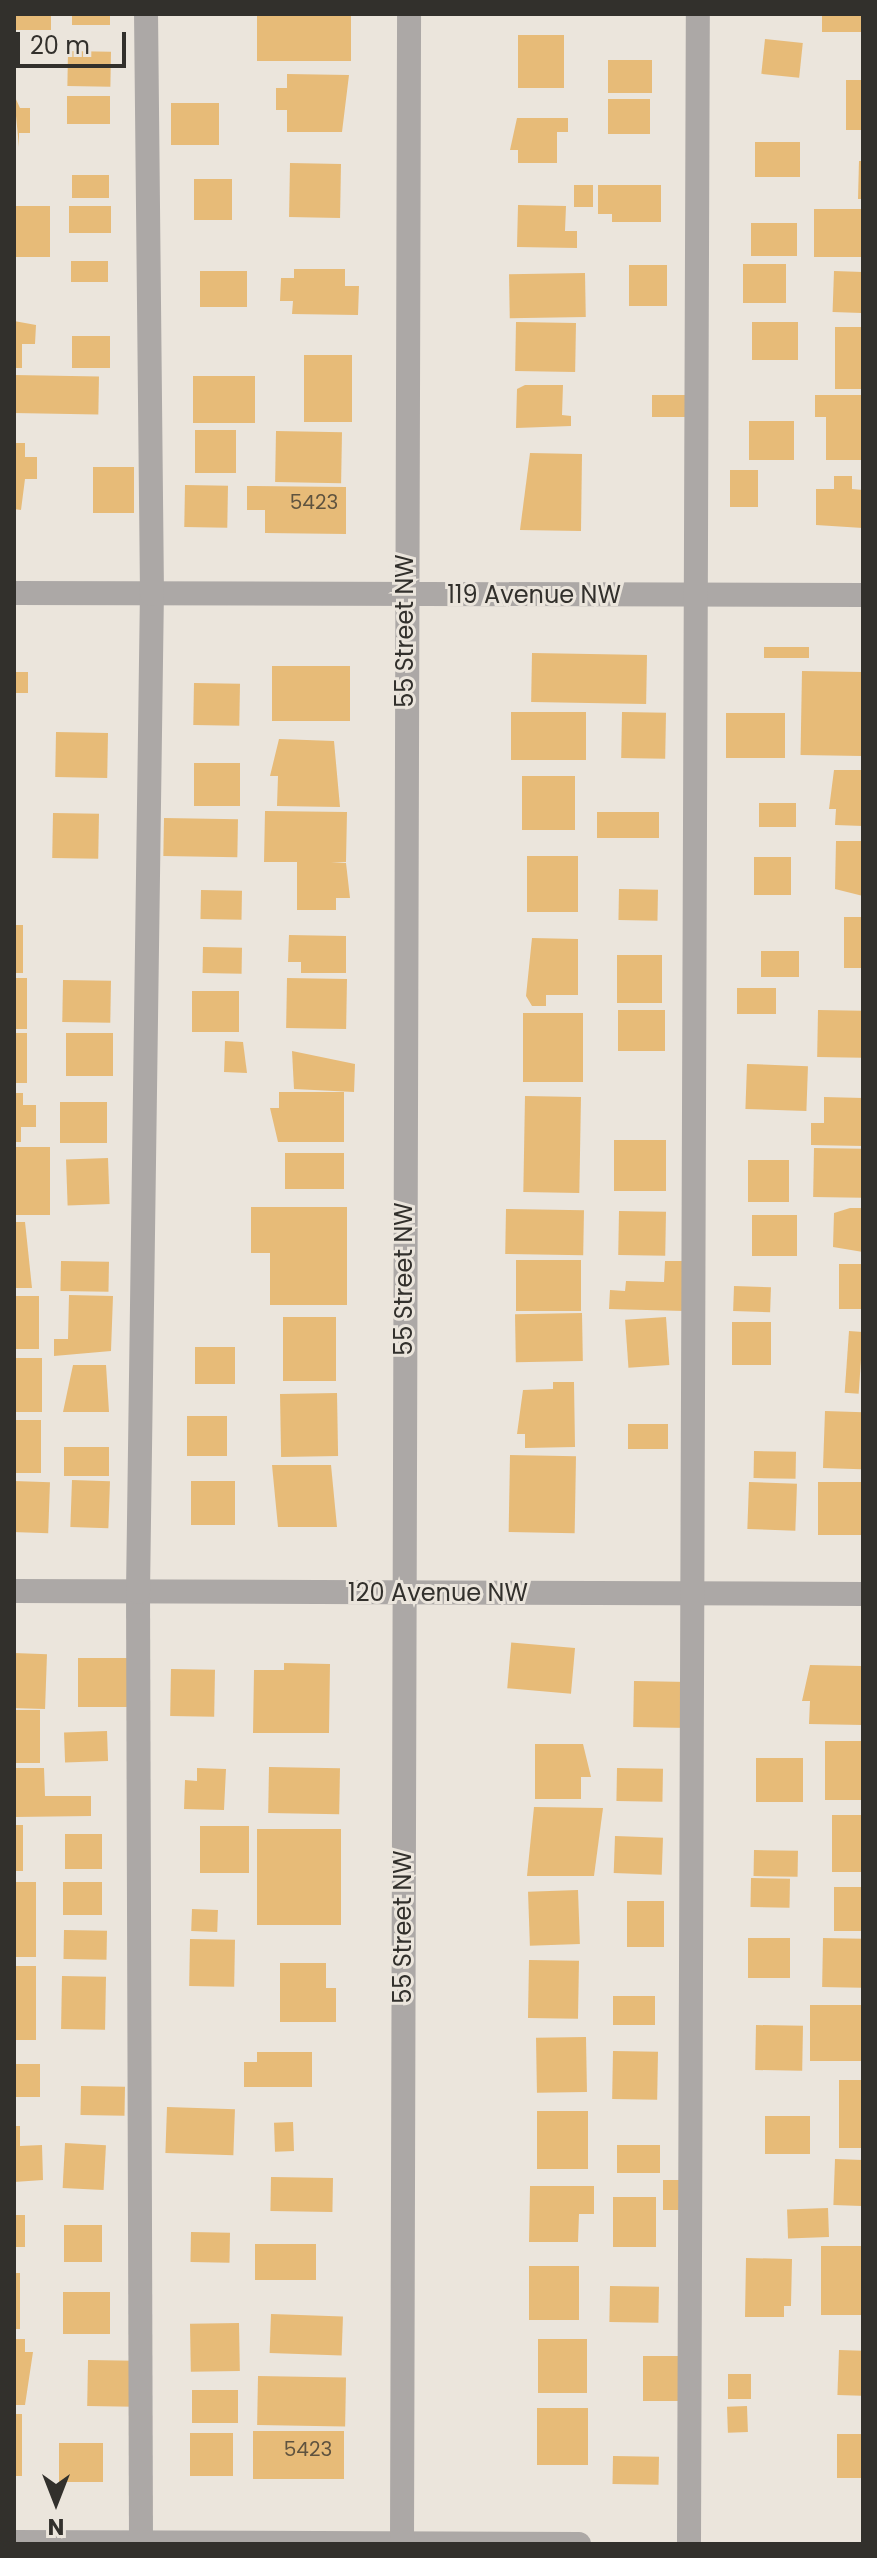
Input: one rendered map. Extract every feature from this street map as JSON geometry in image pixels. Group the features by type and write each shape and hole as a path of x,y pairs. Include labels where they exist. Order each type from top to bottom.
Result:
{"street":[{"path":"141,2543 138,1592 152,594 146,14"},
{"name":"55 Street NW","path":"402,2543 409,14"},
{"path":"689,2544 691,595 698,14"},
{"name":"119 Avenue NW","path":"14,593 863,595"},
{"name":"120 Avenue NW","path":"14,1591 863,1594"},
{"path":"14,2542 579,2544"}],"building":[{"path":"14,14 51,14 51,30 14,30"},
{"path":"72,14 110,14 110,25 72,25"},
{"path":"257,14 351,14 351,61 257,61"},
{"path":"822,14 863,14 863,32 822,32"},
{"path":"518,35 564,35 564,88 518,88"},
{"path":"765,39 803,43 799,78 761,74"},
{"path":"68,51 111,52 110,87 67,86"},
{"path":"608,60 652,60 652,93 608,93"},
{"path":"287,74 349,75 342,132 287,132 287,110 276,110 276,88 287,88"},
{"path":"846,80 863,80 863,130 846,130"},
{"path":"14,95 20,108 30,108 30,133 19,133 19,147"},
{"path":"67,96 110,96 110,124 67,124"},
{"path":"608,99 650,99 650,134 608,134"},
{"path":"171,103 219,103 219,145 171,145"},
{"path":"517,118 568,118 568,132 557,132 557,163 518,163 518,150 510,150"},
{"path":"755,142 800,142 800,177 755,177"},
{"path":"859,161 863,161 863,199 858,199"},
{"path":"290,163 341,164 340,218 289,217"},
{"path":"72,175 109,175 109,198 72,198"},
{"path":"194,179 232,179 232,220 194,220"},
{"path":"574,185 593,185 593,207 574,207"},
{"path":"598,185 661,185 661,222 612,222 612,214 598,214"},
{"path":"518,205 566,206 565,231 577,231 577,248 517,247"},
{"path":"14,206 50,206 50,257 14,257"},
{"path":"69,206 111,206 111,233 69,233"},
{"path":"814,209 863,209 863,257 814,257"},
{"path":"751,223 797,223 797,256 751,256"},
{"path":"71,261 108,261 108,282 71,282"},
{"path":"743,264 786,264 786,303 743,303"},
{"path":"629,265 667,265 667,306 629,306"},
{"path":"294,269 345,269 345,286 359,286 358,315 292,314 293,301 280,301 281,278 294,278"},
{"path":"200,271 247,271 247,307 200,307"},
{"path":"834,271 863,272 862,313 833,312"},
{"path":"585,273 586,317 510,318 509,274"},
{"path":"14,321 36,325 35,344 22,344 22,368 14,368"},
{"path":"516,322 576,323 575,372 515,371"},
{"path":"752,322 798,322 798,360 752,360"},
{"path":"835,327 863,327 863,389 835,389"},
{"path":"72,336 110,336 110,368 72,368"},
{"path":"304,355 352,355 352,422 304,422"},
{"path":"14,375 99,376 98,414 14,413"},
{"path":"193,376 255,376 255,423 193,423"},
{"path":"525,385 563,385 562,415 571,416 571,426 516,428 517,389"},
{"path":"652,395 685,395 685,417 652,417"},
{"path":"815,395 863,395 863,460 826,460 826,417 815,417"},
{"path":"749,421 794,421 794,460 749,460"},
{"path":"195,430 236,430 236,473 195,473"},
{"path":"276,431 342,432 341,483 275,482"},
{"path":"14,443 25,443 25,457 37,457 37,479 25,479 21,510 14,509"},
{"path":"530,453 582,454 581,531 520,530"},
{"path":"93,467 134,467 134,513 93,513"},
{"path":"730,470 758,470 758,507 730,507"},
{"path":"834,476 852,476 852,489 863,490 863,528 816,525 816,489 834,489"},
{"path":"185,485 228,486 227,528 184,527"},
{"path":"247,486 346,487 346,534 265,533 265,510 247,510"},
{"path":"764,647 809,647 809,658 764,658"},
{"path":"532,653 647,655 646,704 531,702"},
{"path":"272,666 350,666 350,721 272,721"},
{"path":"802,671 863,672 862,756 801,755"},
{"path":"14,672 28,672 28,693 14,693"},
{"path":"194,683 240,684 239,726 193,725"},
{"path":"511,712 586,712 586,760 511,760"},
{"path":"622,712 666,713 665,759 621,758"},
{"path":"726,713 785,713 785,758 726,758"},
{"path":"56,732 108,733 107,778 55,777"},
{"path":"279,739 334,741 340,807 277,806 278,776 270,776"},
{"path":"194,763 240,763 240,806 194,806"},
{"path":"834,770 863,770 863,826 835,825 836,809 829,809"},
{"path":"522,776 575,776 575,830 522,830"},
{"path":"759,803 796,803 796,827 759,827"},
{"path":"265,811 347,812 346,862 331,863 346,863 350,898 336,898 336,910 297,910 297,862 264,862"},
{"path":"597,812 659,812 659,838 597,838"},
{"path":"53,813 99,814 98,859 52,858"},
{"path":"164,818 238,819 237,857 163,856"},
{"path":"836,841 863,841 863,896 835,889"},
{"path":"527,856 578,856 578,912 527,912"},
{"path":"754,857 791,857 791,895 754,895"},
{"path":"619,889 658,890 657,921 618,920"},
{"path":"201,890 242,891 241,920 200,919"},
{"path":"844,917 863,917 863,968 844,968"},
{"path":"14,925 23,925 23,973 14,973"},
{"path":"289,935 346,936 346,973 301,973 301,962 288,962"},
{"path":"532,938 578,939 578,995 546,995 546,1006 532,1006 526,996"},
{"path":"203,947 242,948 242,974 203,973"},
{"path":"761,951 799,951 799,977 761,977"},
{"path":"617,955 662,955 662,1003 617,1003"},
{"path":"14,978 27,978 27,1029 14,1029"},
{"path":"287,978 347,979 346,1029 286,1028"},
{"path":"63,980 111,981 110,1023 62,1022"},
{"path":"737,988 776,988 776,1014 737,1014"},
{"path":"192,991 239,991 239,1032 192,1032"},
{"path":"618,1010 665,1010 665,1051 618,1051"},
{"path":"818,1010 863,1011 862,1058 817,1057"},
{"path":"523,1013 583,1013 583,1082 523,1082"},
{"path":"14,1033 27,1033 27,1083 14,1083"},
{"path":"66,1033 113,1033 113,1076 66,1076"},
{"path":"225,1041 243,1042 247,1073 224,1072"},
{"path":"292,1051 355,1064 354,1092 294,1089"},
{"path":"747,1064 808,1066 806,1111 745,1109"},
{"path":"279,1092 344,1092 344,1142 278,1142 270,1108 279,1108"},
{"path":"14,1093 23,1093 23,1105 36,1105 36,1127 21,1127 21,1142 14,1142"},
{"path":"525,1096 581,1097 579,1193 523,1192"},
{"path":"824,1097 863,1098 863,1146 811,1145 811,1123 824,1123"},
{"path":"60,1102 107,1102 107,1143 60,1143"},
{"path":"614,1140 666,1140 666,1191 614,1191"},
{"path":"14,1147 50,1147 50,1215 14,1215"},
{"path":"814,1148 863,1149 862,1198 813,1197"},
{"path":"285,1153 344,1153 344,1189 285,1189"},
{"path":"108,1158 110,1204 68,1205 66,1159"},
{"path":"748,1160 789,1160 789,1202 748,1202"},
{"path":"251,1207 347,1207 347,1305 270,1305 270,1253 251,1253"},
{"path":"863,1208 863,1252 833,1247 834,1213"},
{"path":"506,1209 584,1210 583,1255 505,1254"},
{"path":"619,1211 666,1212 665,1256 618,1255"},
{"path":"752,1215 797,1215 797,1256 752,1256"},
{"path":"14,1222 25,1222 32,1288 14,1288"},
{"path":"516,1260 581,1260 581,1311 516,1311"},
{"path":"61,1261 109,1262 108,1292 60,1291"},
{"path":"665,1261 690,1261 684,1311 609,1309 610,1290 625,1291 626,1281 664,1282"},
{"path":"839,1264 863,1264 863,1309 839,1309"},
{"path":"734,1286 771,1287 770,1312 733,1311"},
{"path":"69,1295 113,1296 111,1351 54,1356 54,1339 68,1339"},
{"path":"14,1296 39,1296 39,1349 14,1349"},
{"path":"582,1313 583,1361 516,1362 515,1314"},
{"path":"283,1317 336,1317 336,1381 283,1381"},
{"path":"666,1317 669,1365 628,1368 625,1320"},
{"path":"732,1322 771,1322 771,1365 732,1365"},
{"path":"849,1331 863,1332 859,1394 845,1393"},
{"path":"195,1347 235,1347 235,1384 195,1384"},
{"path":"14,1358 42,1358 42,1412 14,1412"},
{"path":"73,1365 106,1365 109,1412 63,1412"},
{"path":"553,1382 574,1382 575,1447 525,1448 525,1434 517,1434 523,1390 553,1389"},
{"path":"337,1393 338,1456 281,1457 280,1394"},
{"path":"825,1411 863,1412 861,1469 823,1468"},
{"path":"187,1416 227,1416 227,1456 187,1456"},
{"path":"14,1420 41,1420 41,1473 14,1473"},
{"path":"628,1424 668,1424 668,1449 628,1449"},
{"path":"64,1447 109,1447 109,1476 64,1476"},
{"path":"754,1451 796,1452 796,1479 754,1478"},
{"path":"510,1455 576,1456 575,1533 509,1532"},
{"path":"272,1465 331,1465 337,1527 278,1527"},
{"path":"72,1480 110,1481 108,1528 70,1527"},
{"path":"14,1481 50,1482 48,1533 14,1532"},
{"path":"191,1481 235,1481 235,1525 191,1525"},
{"path":"749,1482 797,1484 795,1531 747,1529"},
{"path":"818,1482 863,1482 863,1535 818,1535"},
{"path":"511,1642 575,1648 571,1694 507,1688"},
{"path":"14,1653 47,1654 45,1709 14,1708"},
{"path":"78,1658 130,1658 130,1707 78,1707"},
{"path":"284,1663 330,1664 329,1733 253,1733 254,1670 284,1670"},
{"path":"810,1665 862,1666 863,1725 809,1724 810,1701 802,1701"},
{"path":"171,1669 215,1670 214,1717 170,1716"},
{"path":"634,1681 689,1682 688,1728 633,1727"},
{"path":"14,1710 40,1710 40,1763 14,1763"},
{"path":"107,1731 108,1761 65,1762 64,1733"},
{"path":"825,1741 863,1741 863,1800 825,1800"},
{"path":"535,1744 583,1744 591,1777 581,1777 581,1799 535,1799"},
{"path":"756,1758 803,1758 803,1802 756,1802"},
{"path":"269,1767 340,1768 339,1814 268,1813"},
{"path":"14,1768 44,1768 45,1796 91,1796 91,1816 14,1817"},
{"path":"197,1768 226,1769 224,1810 184,1809 185,1780 197,1781"},
{"path":"617,1768 663,1769 662,1802 616,1801"},
{"path":"534,1807 603,1808 594,1876 527,1876"},
{"path":"832,1815 863,1815 863,1872 832,1872"},
{"path":"14,1825 23,1825 23,1871 14,1871"},
{"path":"200,1826 249,1826 249,1873 200,1873"},
{"path":"257,1829 341,1829 341,1925 257,1925"},
{"path":"65,1834 102,1834 102,1869 65,1869"},
{"path":"615,1836 663,1838 662,1875 614,1873"},
{"path":"754,1850 798,1851 798,1877 754,1876"},
{"path":"751,1878 790,1879 789,1908 750,1907"},
{"path":"14,1882 36,1882 36,1957 14,1957"},
{"path":"63,1882 102,1882 102,1915 63,1915"},
{"path":"834,1887 863,1887 863,1931 834,1931"},
{"path":"578,1890 580,1944 530,1946 528,1892"},
{"path":"627,1901 664,1901 664,1947 627,1947"},
{"path":"192,1909 218,1910 217,1932 191,1931"},
{"path":"64,1930 107,1931 106,1960 63,1959"},
{"path":"748,1938 790,1938 790,1978 748,1978"},
{"path":"823,1938 863,1939 862,1988 822,1987"},
{"path":"190,1939 235,1940 234,1987 189,1986"},
{"path":"529,1960 579,1961 578,2019 528,2018"},
{"path":"280,1963 326,1963 326,1988 336,1988 336,2022 280,2022"},
{"path":"14,1966 36,1966 36,2040 14,2040"},
{"path":"62,1976 106,1977 105,2030 61,2029"},
{"path":"613,1996 655,1996 655,2025 613,2025"},
{"path":"810,2005 863,2005 863,2061 810,2061"},
{"path":"756,2025 803,2026 802,2071 755,2070"},
{"path":"586,2037 587,2092 537,2093 536,2038"},
{"path":"613,2051 658,2052 657,2100 612,2099"},
{"path":"257,2052 312,2052 312,2087 244,2087 244,2062 257,2062"},
{"path":"14,2064 40,2064 40,2097 14,2097"},
{"path":"839,2080 863,2080 863,2148 839,2148"},
{"path":"81,2086 125,2087 124,2116 80,2115"},
{"path":"167,2107 235,2109 233,2155 165,2153"},
{"path":"537,2111 588,2111 588,2169 537,2169"},
{"path":"765,2116 810,2116 810,2154 765,2154"},
{"path":"293,2122 294,2151 275,2152 274,2123"},
{"path":"14,2126 20,2126 20,2146 42,2145 43,2180 14,2182"},
{"path":"65,2143 106,2145 104,2190 63,2188"},
{"path":"617,2145 660,2145 660,2173 617,2173"},
{"path":"835,2159 863,2160 861,2206 833,2205"},
{"path":"271,2177 333,2178 332,2212 270,2211"},
{"path":"663,2180 685,2180 685,2210 663,2210"},
{"path":"530,2186 594,2186 594,2214 579,2214 578,2242 529,2242"},
{"path":"613,2197 656,2197 656,2247 613,2247"},
{"path":"828,2208 829,2237 788,2238 787,2209"},
{"path":"14,2215 25,2215 25,2247 14,2247"},
{"path":"64,2225 102,2225 102,2262 64,2262"},
{"path":"191,2232 230,2233 229,2263 190,2262"},
{"path":"255,2244 316,2244 316,2280 255,2280"},
{"path":"821,2246 863,2246 863,2315 821,2315"},
{"path":"746,2258 792,2259 791,2306 784,2306 784,2317 745,2317"},
{"path":"529,2266 579,2266 579,2320 529,2320"},
{"path":"14,2273 20,2273 20,2329 14,2329"},
{"path":"610,2286 659,2287 658,2323 609,2322"},
{"path":"63,2292 110,2292 110,2334 63,2334"},
{"path":"271,2314 343,2317 342,2355 270,2353"},
{"path":"239,2323 240,2371 191,2372 190,2324"},
{"path":"14,2339 25,2339 25,2352 33,2352 25,2405 14,2405"},
{"path":"538,2339 587,2339 587,2393 538,2393"},
{"path":"839,2350 863,2351 861,2396 837,2395"},
{"path":"643,2356 688,2356 688,2401 643,2401"},
{"path":"88,2360 135,2361 134,2407 87,2406"},
{"path":"728,2374 751,2374 751,2399 728,2399"},
{"path":"258,2376 346,2378 345,2427 257,2425"},
{"path":"192,2390 238,2390 238,2423 192,2423"},
{"path":"747,2406 748,2432 728,2433 727,2407"},
{"path":"537,2408 588,2408 588,2465 537,2465"},
{"path":"14,2414 22,2414 22,2476 14,2476"},
{"path":"253,2431 344,2431 344,2479 253,2479"},
{"path":"190,2433 233,2433 233,2476 190,2476"},
{"path":"837,2434 863,2434 863,2478 837,2478"},
{"path":"59,2443 103,2443 103,2482 59,2482"},
{"path":"613,2456 659,2457 659,2485 613,2484"}]}
